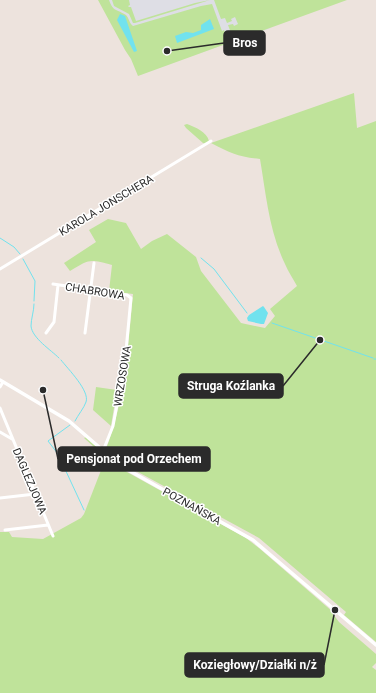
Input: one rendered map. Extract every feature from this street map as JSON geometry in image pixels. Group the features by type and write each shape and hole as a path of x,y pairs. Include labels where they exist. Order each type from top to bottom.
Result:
{"street":[{"name":"KAROLA JONSCHERA","path":"0,269 211,141"},
{"path":"85,333 94,263"},
{"name":"CHABROWA","path":"53,284 127,295 131,298"},
{"name":"CHABROWA","path":"46,333 54,322 58,285"},
{"name":"WRZOSOWA","path":"103,451 113,426 125,362 131,298"},
{"path":"0,387 2,381"},
{"name":"POZNAŃSKA","path":"2,381 69,421 125,469 253,540 376,645"},
{"path":"0,408 12,439"},
{"name":"DAGLEZJOWA","path":"0,432 12,439 53,536"},
{"path":"0,498 35,494"},
{"path":"4,530 48,525"}],"shaded area":[{"path":"102,0 258,0 271,28 141,74"}],"green space":[{"path":"98,0 109,0 114,8 126,15 133,26 212,4 222,31 224,30 226,35 231,33 228,25 233,24 234,26 238,24 235,17 231,19 232,21 227,23 225,18 221,19 214,0 347,0 138,76 131,59"},
{"path":"112,0 129,0 130,5 128,6 131,7 136,21 195,3 210,0 133,23 129,14 114,6"},
{"path":"354,93 357,128 376,121 376,642 344,615 346,612 259,538 127,466 106,449 118,411 122,392 133,294 109,291 112,265 90,261 70,271 64,263 96,242 89,230 108,219 126,223 141,249 152,241 167,234 196,257 201,271 241,323 265,328 275,316 270,309 297,286 286,267 275,239 260,159 235,154 211,143"},
{"path":"187,124 203,132 209,141 206,144 203,143 186,128 184,125"},
{"path":"96,387 117,390 111,426 93,410"},
{"path":"86,437 115,464 127,472 246,538 333,612 339,622 376,654 376,663 372,667 376,670 376,693 0,693 0,532 9,532 12,537 43,539 81,518 84,514 105,460 103,455 84,438"}],"water":[{"path":"120,14 125,16 137,51 134,52 117,20"},
{"path":"210,19 214,29 177,43 175,36 186,32 193,33 201,30 201,25"},
{"path":"263,306 268,313 264,324 248,321 247,318 249,315"}],"waterway":[{"path":"0,238 14,247 20,254"},
{"path":"201,258 214,269 247,313"},
{"path":"23,259 35,281 34,301"},
{"path":"34,304 31,323 32,330 42,344 59,358"},
{"path":"272,323 373,358"},
{"path":"61,360 85,392 86,402 75,421"},
{"path":"70,425 48,441 58,454 84,510"}],"place":[{"name":"Bros","path":"167,51"},
{"name":"Struga Koźlanka","path":"320,340"},
{"name":"Pensjonat pod Orzechem","path":"43,390"},
{"name":"Koziegłowy/Działki n/ż","path":"335,610"}]}
